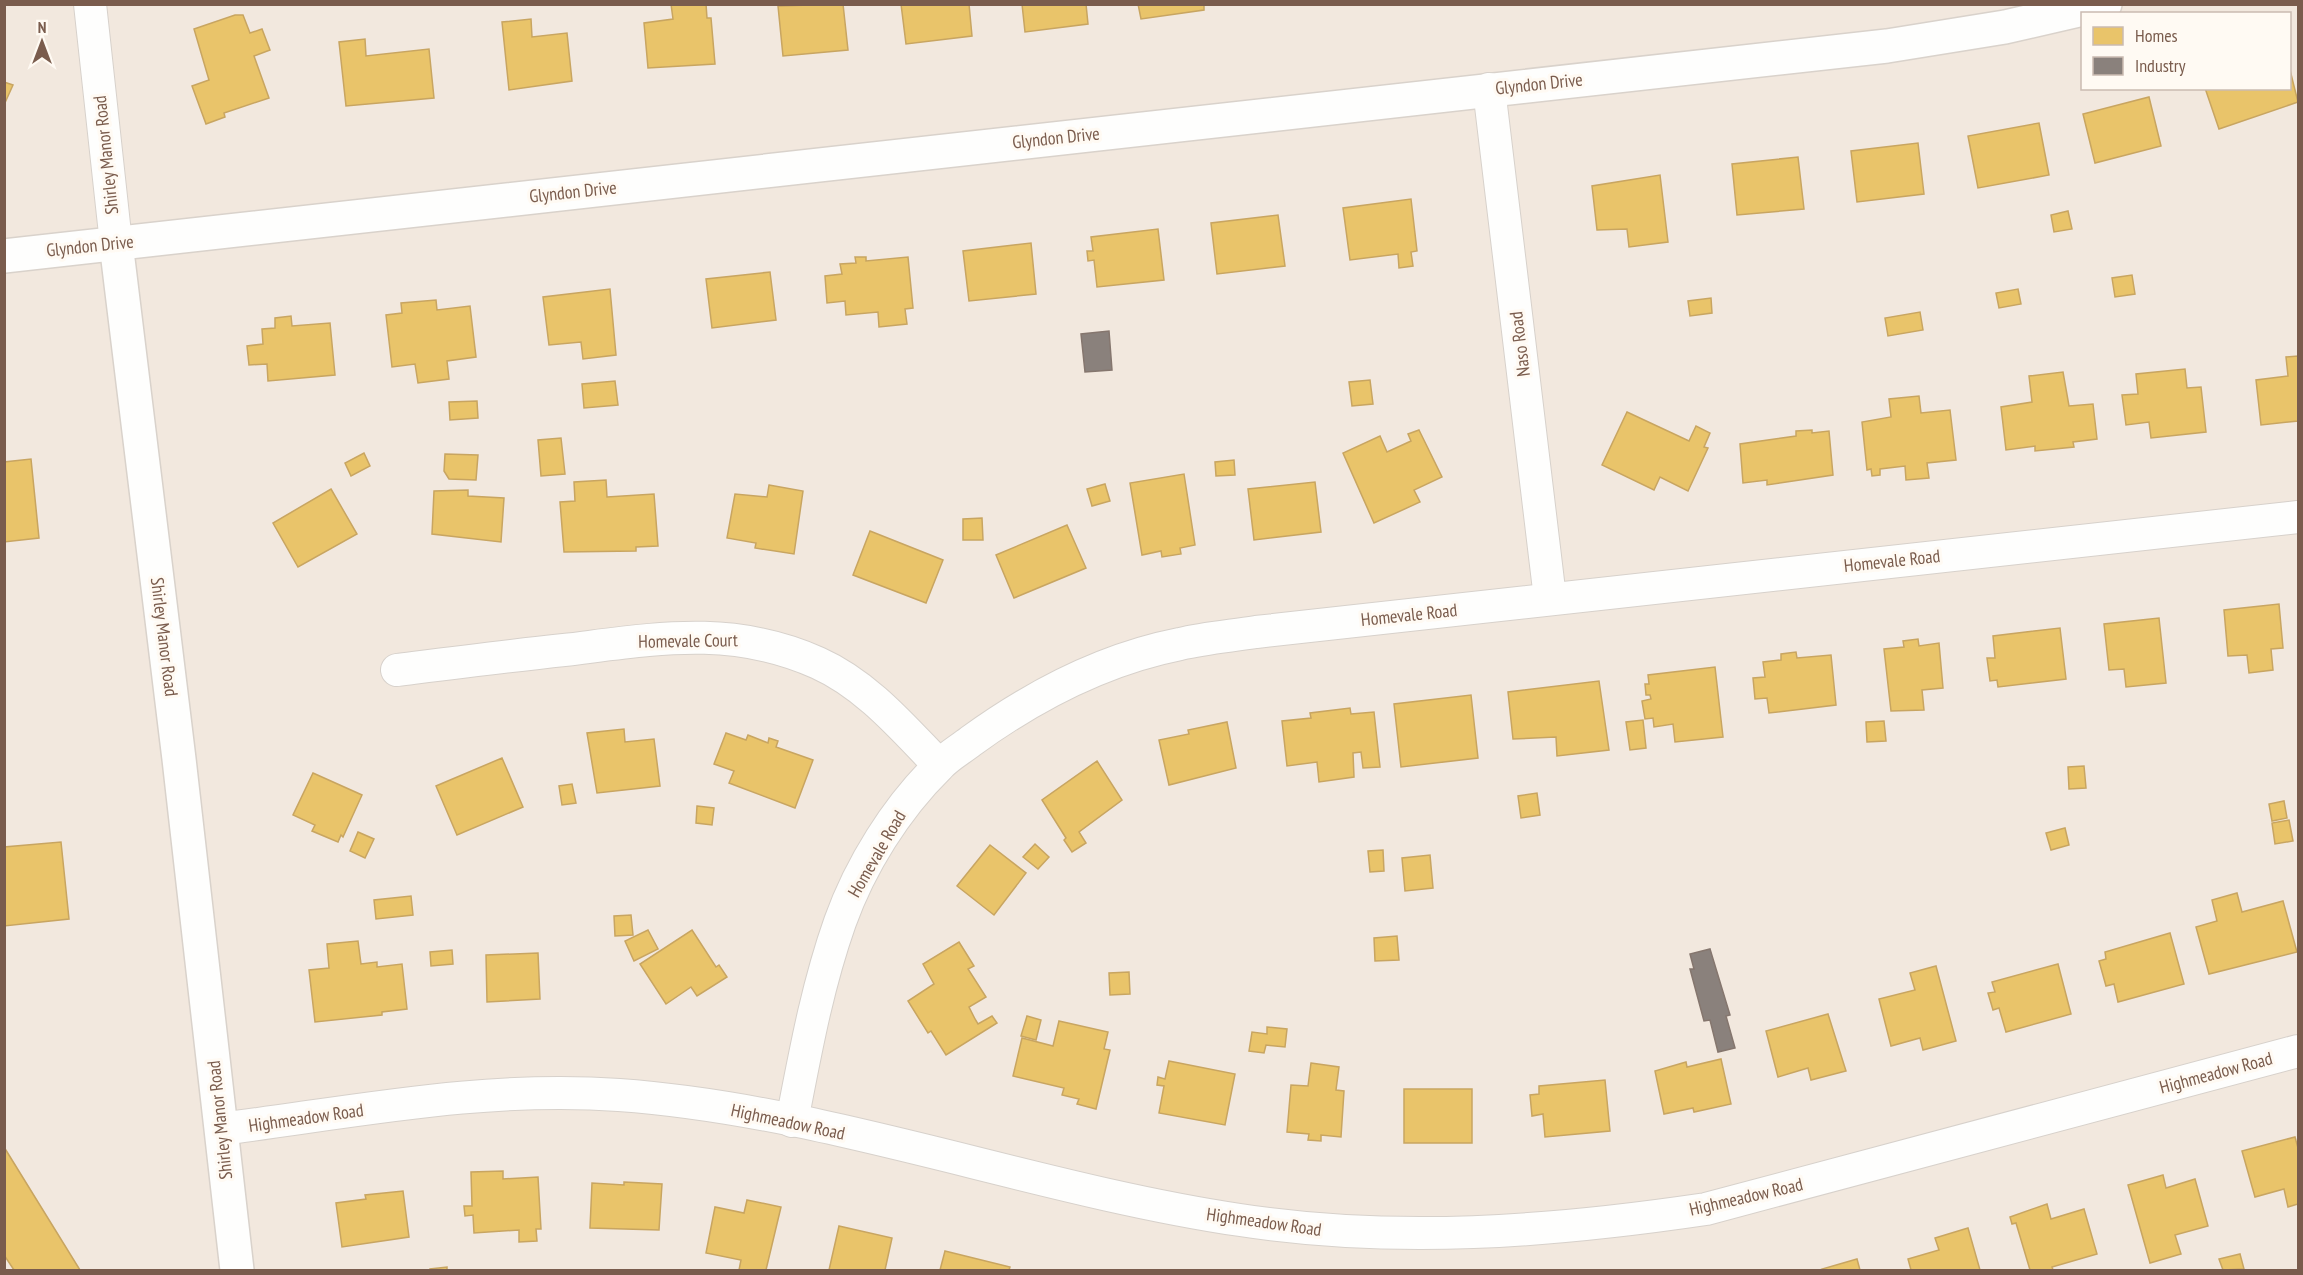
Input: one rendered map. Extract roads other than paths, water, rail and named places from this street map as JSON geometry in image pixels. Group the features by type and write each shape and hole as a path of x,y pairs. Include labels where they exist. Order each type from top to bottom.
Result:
{"street":[{"name":"Shirley Manor Road","path":"90,4 237,1270"},
{"name":"Glyndon Drive","path":"4,256 1887,45 2005,27 2105,4"},
{"name":"Naso Road","path":"1489,89 1550,598"},
{"name":"Homevale Road","path":"792,1121 815,1005 840,921 866,865 898,813 939,765 1006,716 1069,682 1121,660 1179,644 1256,632 2298,517"},
{"name":"Homevale Court","path":"397,670 658,638 719,637 766,643 820,664 876,700 939,765"},
{"name":"Highmeadow Road","path":"221,1130 462,1097 546,1093 619,1095 705,1105 792,1121 1134,1201 1239,1220 1336,1232 1515,1232 1608,1223 1706,1209 2298,1051"}]}
